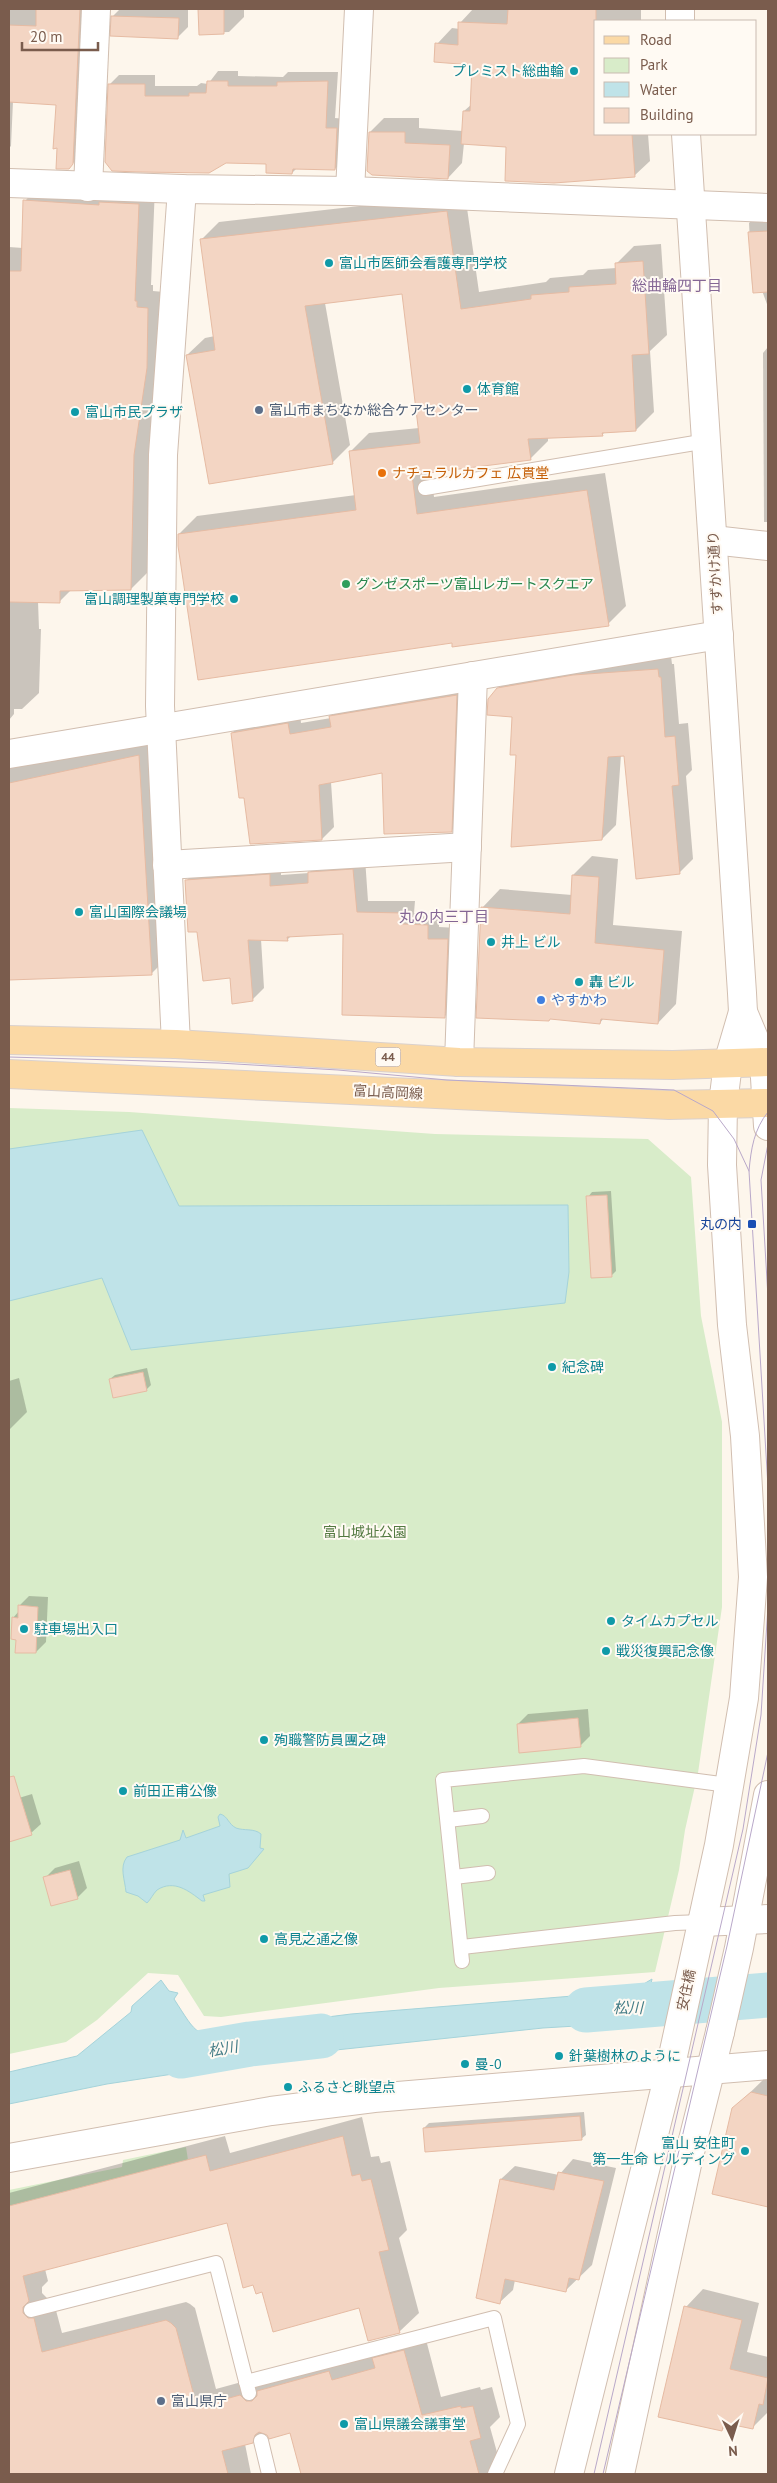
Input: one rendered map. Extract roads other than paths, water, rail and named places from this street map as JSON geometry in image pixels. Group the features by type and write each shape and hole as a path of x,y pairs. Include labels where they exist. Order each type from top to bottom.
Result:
{"main road":[{"name":"44","path":"9,1040 176,1044 459,1062 673,1065 766,1062"},
{"name":"富山高岡線","path":"9,1074 669,1106 723,1104 767,1110"}],"street":[{"path":"88,187 96,9"},
{"path":"350,191 359,9"},
{"name":"すずかけ通り","path":"686,135 744,1012"},
{"path":"9,183 182,190 350,191 768,208"},
{"path":"176,1044 160,729 163,455 182,190"},
{"path":"712,540 768,546"},
{"path":"9,754 718,635"},
{"path":"459,1062 473,676"},
{"path":"167,865 467,847"},
{"path":"744,1012 766,1062 767,1110"},
{"name":"安住橋","path":"569,2474 677,2035 719,1845 744,1698 753,1577 745,1436 732,1325 722,1165 723,1104 728,1063 744,1012"},
{"path":"620,2474 688,2160 739,1948 756,1919 768,1795"},
{"path":"699,1934 756,1919"},
{"path":"9,2158 271,2111 374,2098 768,2066"}],"lane":[{"path":"425,488 707,441"},
{"path":"699,1934 675,1923 462,1954 443,1780 584,1766 728,1786"},
{"path":"448,1820 482,1816"},
{"path":"454,1877 488,1873"},
{"path":"32,2310 216,2263 247,2388 494,2318 518,2424 495,2474"},
{"path":"261,2441 269,2474"}],"water":[{"path":"142,1130 179,1206 568,1205 569,1272 565,1303 131,1350 102,1278 9,1301 9,1149"},
{"path":"220,1814 225,1816 236,1828 255,1831 261,1834 260,1848 264,1849 248,1868 229,1874 230,1887 203,1895 205,1901 202,1901 187,1890 175,1886 163,1887 157,1890 147,1903 138,1896 126,1892 123,1865 127,1857 180,1840 183,1830 186,1838 220,1826 218,1817"},
{"name":"松川","path":"652,1979 642,2027 593,2025 543,2028 336,2050 263,2061 257,2026 351,2014 622,1992 637,1988"},
{"name":"松川","path":"161,1980 169,1991 178,1993 174,1999 193,2027 199,2032 214,2035 240,2031 246,2063 107,2084 9,2104 9,2072 77,2056 131,2012 132,2006"}],"waterway":[{"name":"松川","path":"586,2010 768,1995"},
{"name":"松川","path":"181,2056 250,2044 321,2036"}],"tram line":[{"path":"9,1057 219,1063 338,1070 447,1080 674,1090 713,1111 734,1139 749,1171"},
{"path":"768,1112 759,1125 754,1140 749,1171 768,1487"},
{"path":"768,1144 761,1180 768,1297"},
{"path":"594,2474 743,1829 761,1715 768,1606"},
{"path":"603,2474 727,1946 768,1752"}],"place":[{"name":"プレミスト総曲輪","path":"574,71"},
{"name":"富山市医師会看護専門学校","path":"329,263"},
{"name":"体育館","path":"467,389"},
{"name":"富山市まちなか総合ケアセンター","path":"259,410"},
{"name":"富山市民プラザ","path":"75,412"},
{"name":"ナチュラルカフェ 広貫堂","path":"382,473"},
{"name":"グンゼスポーツ富山レガートスクエア","path":"346,584"},
{"name":"富山調理製菓専門学校","path":"234,599"},
{"name":"富山国際会議場","path":"79,912"},
{"name":"井上 ビル","path":"491,942"},
{"name":"轟 ビル","path":"579,982"},
{"name":"やすかわ","path":"541,1000"},
{"name":"丸の内","path":"752,1224"},
{"name":"紀念碑","path":"552,1367"},
{"name":"タイムカプセル","path":"611,1621"},
{"name":"駐車場出入口","path":"24,1629"},
{"name":"戦災復興記念像","path":"606,1651"},
{"name":"殉職警防員團之碑","path":"264,1740"},
{"name":"前田正甫公像","path":"123,1791"},
{"name":"高見之通之像","path":"264,1939"},
{"name":"針葉樹林のように","path":"559,2056"},
{"name":"曼-0","path":"465,2064"},
{"name":"ふるさと眺望点","path":"288,2087"},
{"name":"富山 安住町 第一生命 ビルディング","path":"745,2151"},
{"name":"富山県庁","path":"161,2401"},
{"name":"富山県議会議事堂","path":"344,2424"}],"district":[{"name":"総曲輪四丁目","path":"677,286"},
{"name":"丸の内三丁目","path":"444,917"}],"park label":[{"name":"富山城址公園","path":"365,1532"}]}
